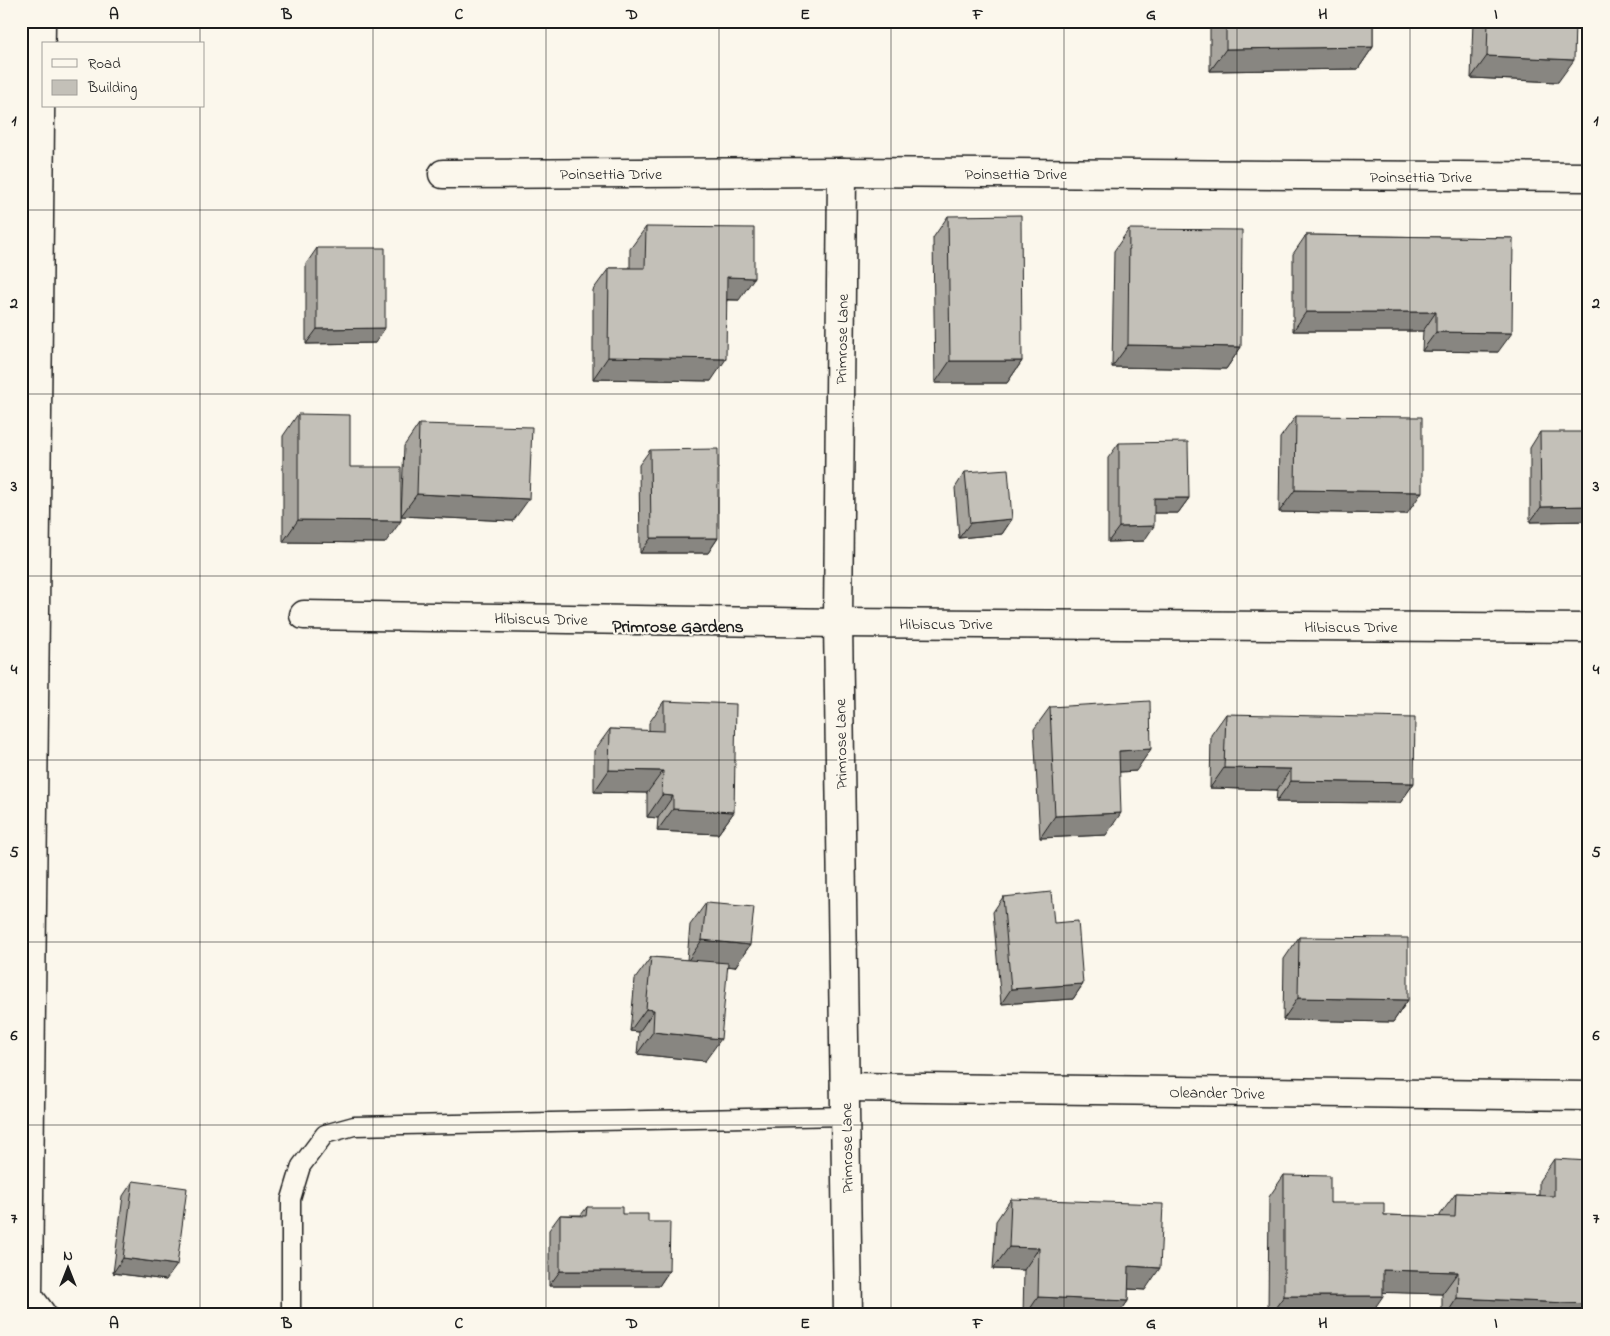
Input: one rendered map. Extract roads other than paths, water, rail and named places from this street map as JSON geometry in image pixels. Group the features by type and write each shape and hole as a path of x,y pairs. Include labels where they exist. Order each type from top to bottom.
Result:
{"street":[{"path":"41,21 28,1296 42,1315"},
{"name":"Poinsettia Drive","path":"443,174 842,172 1589,177"},
{"name":"Primrose Lane","path":"842,172 838,623 848,1315"},
{"name":"Hibiscus Drive","path":"304,614 838,623 1589,628"},
{"name":"Oleander Drive","path":"845,1088 1589,1096"}],"lane":[{"path":"291,1315 291,1199 301,1166 325,1134 354,1126 846,1116"}],"district":[{"name":"Primrose Gardens","path":"678,626"}]}
